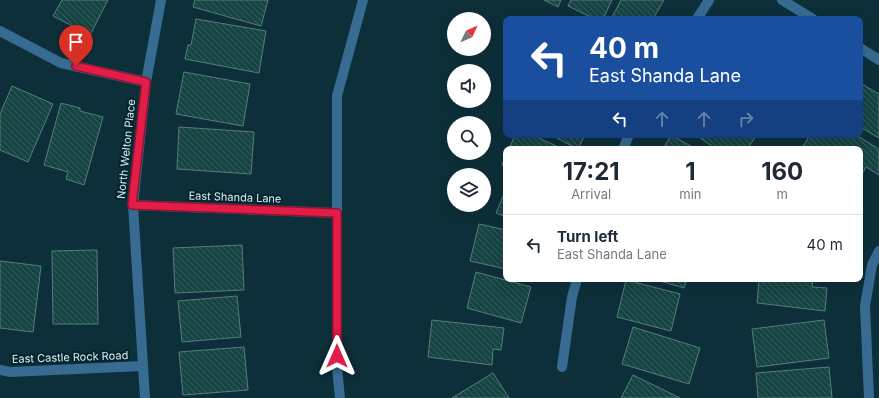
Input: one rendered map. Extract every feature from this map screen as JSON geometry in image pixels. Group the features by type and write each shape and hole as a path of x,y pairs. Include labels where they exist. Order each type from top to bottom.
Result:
{"street":[{"name":"North Welton Place","path":"145,398 132,205 146,82 161,0"},
{"path":"340,398 337,368 337,96 363,0"},
{"path":"699,16 709,0"},
{"path":"782,0 808,16"},
{"path":"0,31 61,63 146,82"},
{"path":"863,50 879,60"},
{"name":"East Shanda Lane","path":"132,205 337,213"},
{"path":"869,398 865,306 872,265 879,252"},
{"path":"562,367 572,297 576,282"},
{"name":"East Castle Rock Road","path":"0,370 10,372 142,366"}],"building":[{"path":"62,0 108,0 90,35 53,16"},
{"path":"195,0 268,0 261,26 193,7"},
{"path":"544,0 561,0 558,7"},
{"path":"571,0 612,0 604,16 589,16 568,6"},
{"path":"621,0 664,0 655,16 613,16"},
{"path":"196,19 266,31 259,73 185,59 188,45 191,45"},
{"path":"184,72 250,84 243,126 176,114"},
{"path":"863,85 879,94 879,138 863,129"},
{"path":"12,86 53,104 28,162 0,150 0,114"},
{"path":"61,103 80,108 80,111 103,117 84,185 66,179 68,172 44,165"},
{"path":"179,127 254,132 251,174 177,169"},
{"path":"514,138 539,138 556,146 510,146"},
{"path":"557,138 584,138 580,146 572,146"},
{"path":"669,138 676,138 691,146 665,146"},
{"path":"700,138 755,138 749,146 712,146"},
{"path":"808,138 861,138 879,149 879,175 866,167 863,172 863,146 803,146"},
{"path":"503,196 503,216 496,213"},
{"path":"479,224 503,229 503,268 470,261"},
{"path":"242,245 244,290 175,293 173,248"},
{"path":"97,250 98,324 53,324 52,251"},
{"path":"0,261 41,266 33,332 0,328"},
{"path":"476,272 503,279 503,282 513,282 531,287 521,323 467,308"},
{"path":"626,282 634,282 680,294 671,331 617,317"},
{"path":"663,282 686,282 684,288"},
{"path":"759,282 813,282 812,287 827,288 825,311 757,303"},
{"path":"237,296 241,337 182,342 178,301"},
{"path":"432,320 504,328 501,350 493,349 492,365 428,357"},
{"path":"824,320 829,358 757,367 752,329"},
{"path":"633,327 700,348 689,384 622,364"},
{"path":"244,347 248,390 183,395 179,352"},
{"path":"829,367 832,398 758,398 756,373"},
{"path":"493,373 509,398 452,398"},
{"path":"633,375 680,398 621,398"}],"route":[{"path":"76,66 146,82 132,205 337,213 337,356"}]}
